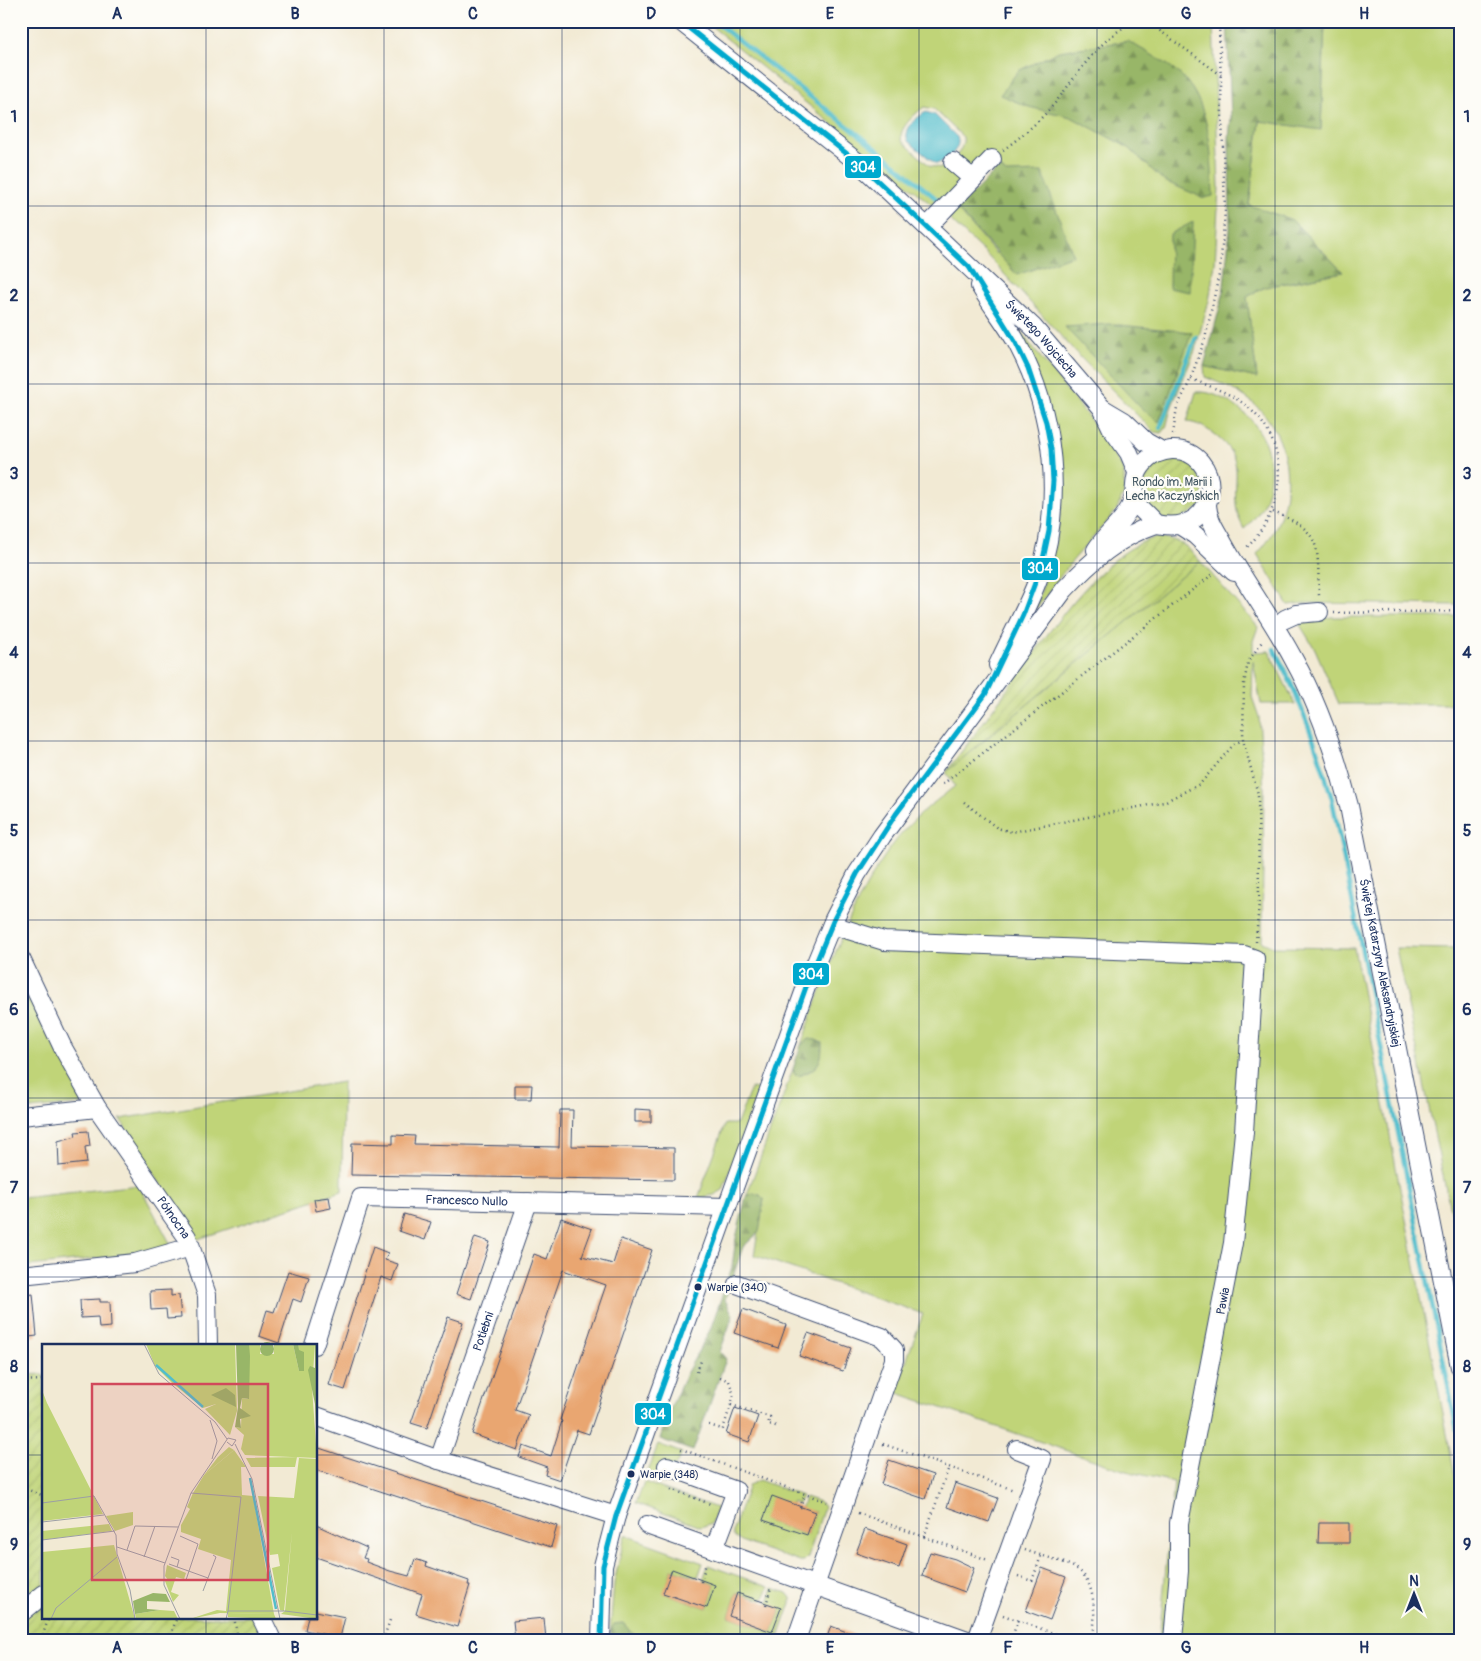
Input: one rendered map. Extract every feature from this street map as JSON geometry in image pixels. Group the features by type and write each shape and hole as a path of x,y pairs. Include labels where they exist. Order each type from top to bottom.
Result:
{"street":[{"name":"Świętego Wojciecha","path":"680,21 861,165 1033,327 1102,408 1112,429 1129,453 1137,472"},
{"path":"927,227 992,159"},
{"path":"953,162 972,179"},
{"path":"969,267 1016,343 1028,368 1046,422 1053,481 1049,531 1038,579 985,695"},
{"name":"Świętego Wojciecha","path":"1102,408 1124,420 1146,442 1168,445"},
{"path":"601,1640 603,1566 616,1516 806,987 832,925 857,874 896,814 1064,590 1086,566 1118,540 1156,524 1181,526 1196,518 1207,505 1211,491 1209,477 1202,464 1191,454 1168,445 1148,458 1137,472 1131,506 1103,538 1086,566"},
{"path":"1134,495 1138,506 1156,524"},
{"name":"Świętej Katarzyny Aleksandryjskiej","path":"1207,505 1211,523 1243,580"},
{"name":"Świętej Katarzyny Aleksandryjskiej","path":"1181,526 1195,535 1243,580 1280,622 1295,661 1317,707 1337,761 1349,806 1460,1367"},
{"path":"1280,622 1296,614 1320,612"},
{"path":"832,925 884,941 1244,955 1255,959"},
{"name":"Północna","path":"21,959 64,1048 97,1108 188,1237 207,1295 208,1344"},
{"name":"Pawia","path":"1173,1640 1179,1571 1179,1523 1233,1243 1244,1132 1255,959"},
{"path":"21,1116 97,1108"},
{"name":"Francesco Nullo","path":"314,1344 361,1198 727,1207"},
{"name":"Potiebni","path":"439,1460 528,1202"},
{"path":"21,1275 135,1263 191,1247"},
{"path":"738,1284 882,1337 894,1350 894,1360 796,1640"},
{"path":"318,1417 439,1460 616,1516"},
{"path":"977,1640 1042,1459 1017,1449"},
{"path":"667,1466 736,1491 715,1557"},
{"path":"647,1525 715,1557 814,1585 967,1640"},
{"path":"21,1613 42,1596"},
{"path":"261,1618 272,1640"}],"path":[{"path":"992,159 1027,132 1053,105 1098,48 1120,29 1136,21 1152,25 1221,75"},
{"path":"1168,445 1177,407 1191,378 1213,310 1224,235 1219,21"},
{"path":"1191,378 1234,397 1251,410 1264,426 1274,445 1279,470 1278,493 1273,512 1264,528 1246,548"},
{"path":"1273,512 1294,520 1311,533 1317,554 1320,612 1338,614 1460,611"},
{"path":"941,785 1216,572"},
{"path":"1255,959 1259,901 1258,794 1243,740 1245,721 1244,684 1248,662 1280,622"},
{"path":"964,802 997,828 1012,832 1164,802 1200,784 1234,744 1243,740"},
{"path":"697,1372 702,1358"},
{"path":"709,1425 722,1430 734,1395 732,1385 720,1377"},
{"path":"21,1381 42,1380"},
{"path":"731,1404 770,1417 768,1424 776,1426"},
{"path":"880,1452 883,1443 1015,1490 1012,1499"},
{"path":"680,1449 832,1504"},
{"path":"924,1537 949,1467"},
{"path":"748,1483 751,1475"},
{"path":"21,1487 42,1495"},
{"path":"671,1489 720,1507"},
{"path":"800,1508 805,1494"},
{"path":"854,1522 861,1504"},
{"path":"858,1513 989,1561 992,1552"},
{"path":"1024,1550 1076,1569 1085,1576 1090,1586 1093,1640"},
{"path":"1016,1575 1032,1581 1041,1556"},
{"path":"701,1582 706,1562 715,1557"},
{"path":"766,1605 771,1585 778,1588"},
{"path":"1001,1614 1072,1640"},
{"path":"41,1640 49,1618"},
{"path":"169,1640 177,1618"},
{"path":"234,1618 238,1640"},
{"path":"383,1640 390,1620"},
{"path":"1011,1640 1018,1620"}],"green space":[{"path":"705,21 1213,21 1219,187 1215,264 1209,301 1194,353 1171,408 1166,428 1162,433 1154,432 1146,424 1081,358 986,254 948,218 957,209 996,254 1006,173 987,154 937,209","holes":["924,107 934,109 963,137 960,151 949,163 941,168 930,166 902,141 901,136 904,127","1065,327 1191,332 1159,421"]},
{"path":"1227,21 1325,21 1321,130 1260,121 1249,205 1292,220 1343,272 1265,287 1247,297 1257,378 1204,366 1223,295 1230,229 1229,138 1231,117"},
{"path":"1325,21 1460,21 1460,605 1304,603 1288,605 1257,554 1270,537 1280,518 1285,498 1287,477 1284,456 1278,436 1267,418 1252,402 1224,385 1205,377 1204,366 1257,378 1246,297 1265,287 1343,272 1292,220 1249,206 1260,121 1321,129"},
{"path":"1128,41 1175,70 1187,82 1196,96 1203,111 1210,145 1213,196 1204,198 1164,181 1129,148 1071,117 1029,107 1000,95 1018,71 1059,51"},
{"path":"999,167 1006,173 1042,172 1073,255 1017,275 957,209"},
{"path":"1193,222 1190,292 1169,288 1170,234"},
{"path":"1014,324 1105,438 1124,471 1124,493 1116,511 1068,566 1034,612 1054,547 1062,501 1061,456 1056,434"},
{"path":"1109,324 1192,332 1159,422 1140,407 1065,327"},
{"path":"1196,392 1206,392 1215,395 1232,404 1247,416 1258,430 1266,446 1270,464 1270,482 1265,499 1257,515 1244,529 1237,511 1236,470 1232,453 1225,444 1208,430 1187,422"},
{"name":"Rondo im. Marii i Lecha Kaczyńskich","path":"1173,454 1202,471 1203,505 1174,524 1143,509 1141,486 1143,473 1147,468"},
{"path":"1156,537 1181,543 1200,561 946,772 1053,627 1084,589 1119,557 1137,545"},
{"path":"1200,561 1258,627 1253,641 1253,652 1269,651 1295,704 1261,704 1253,661 1252,697 1259,717 1264,789 1262,942 1273,947 1354,948 1460,1502 1460,1640 1159,1640 1174,1482 1126,1471 895,1392 923,1314 754,1255 764,1199 753,1193 746,1197 793,1069 795,1074 799,1076 812,1070 805,1043 801,1045 848,923 879,864 898,838 919,815 955,786 946,772"},
{"path":"1332,617 1460,617 1460,704 1339,704 1315,649 1300,625 1301,622"},
{"path":"1396,948 1460,949 1460,1258"},
{"path":"21,971 89,1103 21,1110"},
{"path":"808,1039 822,1043 820,1061 815,1068 799,1076 795,1075 793,1069 801,1045"},
{"path":"343,1082 342,1191 195,1240 120,1119"},
{"path":"751,1088 759,1089 723,1190 714,1195 698,1198 725,1124 737,1124"},
{"path":"139,1185 171,1245 154,1252 21,1267 21,1198"},
{"path":"753,1193 760,1195 764,1199 759,1232 743,1247 725,1300 733,1315 720,1352 726,1359 693,1451 660,1439 666,1418 686,1374 710,1330 732,1267 736,1238 746,1197"},
{"path":"42,1374 42,1618 255,1618 265,1640 21,1640 21,1375"},
{"path":"658,1444 682,1453 664,1484 646,1477"},
{"path":"759,1480 802,1496 798,1504 793,1502 764,1520 807,1535 815,1512 801,1509 805,1497 820,1502 824,1507 808,1557 804,1561 797,1561 738,1540 733,1536 733,1530 749,1485"},
{"path":"644,1482 717,1508 712,1523 701,1527 636,1503"},
{"path":"625,1535 703,1563 698,1577 672,1569 664,1593 707,1608 715,1585 703,1580 708,1565 769,1587 763,1600 737,1593 729,1616 772,1632 781,1609 767,1605 773,1588 787,1593 791,1598 791,1603 778,1640 738,1640 706,1628 701,1640 638,1640 631,1631 610,1632 614,1583"},
{"path":"623,1623 638,1640 611,1640 610,1632 614,1624"}],"water":[{"path":"926,112 935,115 957,137 958,141 953,154 936,164 908,141 907,137 911,124"}],"building":[{"path":"515,1085 532,1085 531,1099 515,1099"},
{"path":"635,1109 651,1110 651,1122 635,1122"},
{"path":"560,1110 573,1110 572,1146 674,1148 674,1180 351,1175 352,1143 393,1144 393,1135 415,1136 414,1144 559,1147"},
{"path":"88,1131 90,1146 85,1147 87,1163 59,1166 58,1141 76,1136 75,1132"},
{"path":"329,1197 331,1208 316,1211 314,1199"},
{"path":"404,1214 431,1222 425,1240 399,1231"},
{"path":"561,1218 592,1229 582,1256 613,1264 621,1239 652,1250 589,1434 577,1430 560,1480 545,1475 547,1467 519,1457 523,1446 551,1456 562,1421 560,1420 606,1285 563,1270 515,1410 529,1415 517,1450 472,1434 534,1254 547,1259"},
{"path":"475,1237 490,1242 471,1299 456,1294"},
{"path":"373,1247 388,1253 385,1260 398,1264 392,1281 381,1277 345,1390 329,1385"},
{"path":"288,1271 309,1277 301,1302 293,1299 279,1343 259,1336 267,1310 274,1312"},
{"path":"171,1290 171,1296 179,1295 181,1318 167,1319 166,1309 151,1310 150,1291"},
{"path":"33,1294 37,1336 21,1338 21,1296"},
{"path":"100,1299 100,1302 110,1302 111,1327 99,1328 98,1317 81,1318 80,1300"},
{"path":"743,1309 786,1325 778,1348 734,1333"},
{"path":"448,1317 463,1322 427,1428 411,1423"},
{"path":"808,1333 851,1348 843,1371 799,1356"},
{"path":"735,1408 758,1416 749,1442 726,1434"},
{"path":"318,1448 557,1526 551,1547 318,1471"},
{"path":"889,1460 933,1475 925,1499 881,1484"},
{"path":"955,1483 998,1498 989,1522 947,1507"},
{"path":"772,1496 815,1512 807,1535 763,1520"},
{"path":"1319,1523 1349,1523 1349,1543 1318,1543"},
{"path":"318,1526 367,1548 363,1558 367,1559 366,1562 409,1576 415,1559 427,1563 426,1566 469,1581 468,1585 470,1585 457,1627 416,1614 422,1594 318,1558"},
{"path":"865,1529 907,1544 899,1568 856,1553"},
{"path":"930,1552 955,1559 974,1568 965,1592 922,1576"},
{"path":"1042,1568 1066,1577 1050,1620 1026,1611"},
{"path":"672,1569 715,1585 707,1608 663,1593"},
{"path":"737,1593 781,1608 772,1632 729,1616"},
{"path":"318,1611 345,1617 340,1638 305,1630 308,1618 318,1618"},
{"path":"544,1618 546,1640 515,1640 513,1621"},
{"path":"831,1626 865,1639 865,1640 826,1640"}],"waterway":[{"path":"714,21 877,149 938,200"},
{"path":"1160,428 1196,337"},
{"path":"1274,649 1292,685 1307,722 1332,799 1460,1445"}],"transit line":[{"name":"304","path":"601,1640 603,1566 616,1516 806,987 834,919 857,874 896,814 985,695 1023,615 1042,564 1049,531 1053,481 1051,449 1046,422 1028,368 1016,343 969,267 861,165 680,21"}],"place":[{"name":"Warpie (340)","path":"698,1287"},
{"name":"Warpie (348)","path":"631,1474"}]}
